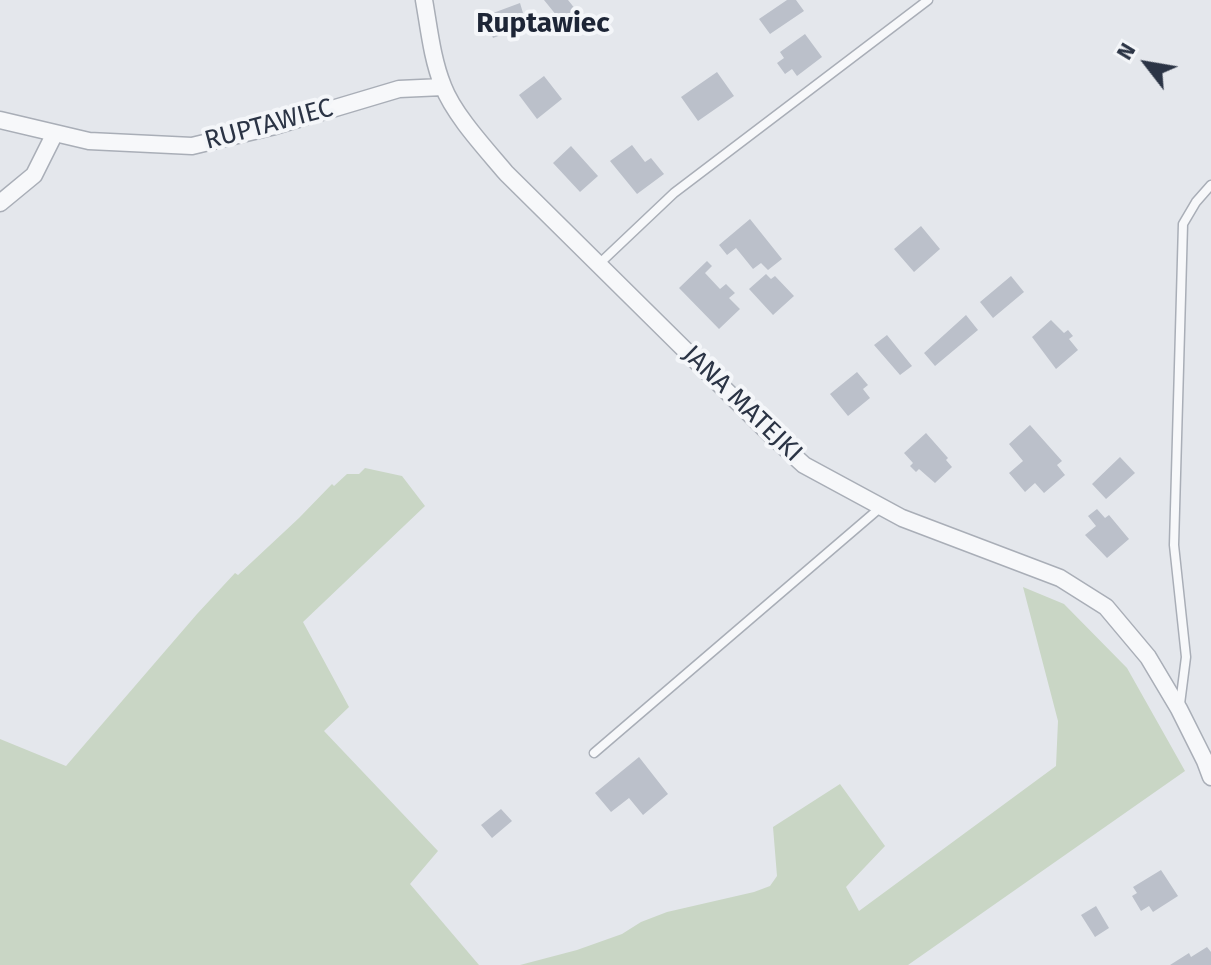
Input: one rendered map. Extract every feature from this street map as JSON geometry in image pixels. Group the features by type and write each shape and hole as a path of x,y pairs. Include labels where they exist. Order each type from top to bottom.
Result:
{"street":[{"name":"JANA MATEJKI","path":"424,0 443,87 451,103 491,156 771,435 804,465 902,518 1060,578 1106,607 1148,657 1179,709 1211,777"},
{"name":"RUPTAWIEC","path":"0,120 89,141 192,146 275,126 399,89 443,87"},
{"path":"0,203 34,175 55,133"}],"lane":[{"path":"599,264 674,193 928,0"},
{"path":"1179,709 1186,657 1174,545 1183,224 1211,185"},
{"path":"594,753 881,507"}],"green space":[{"path":"365,468 402,476 425,506 303,622 349,707 324,731 438,851 410,884 479,965 0,965 0,739 66,766 235,573 238,575 332,484 334,486 347,474 359,474"},
{"path":"1023,587 1064,604 1127,668 1185,771 908,965 520,965 622,934 641,922 667,912 770,886 777,876 773,827 840,784 885,846 846,887 859,911 1056,766 1058,721"}],"building":[{"path":"544,0 568,0 580,15 565,26"},
{"path":"787,0 796,0 804,11 770,34 759,19"},
{"path":"520,3 523,13 515,16 520,28 493,38 485,16"},
{"path":"805,34 822,57 797,76 792,69 785,74 777,63 784,58 780,52"},
{"path":"717,72 734,96 698,121 681,97"},
{"path":"544,76 562,99 537,119 519,95"},
{"path":"632,145 645,162 651,158 664,174 637,194 610,161"},
{"path":"571,146 598,176 580,192 553,163"},
{"path":"750,219 782,259 768,270 761,263 753,269 736,248 727,255 719,245"},
{"path":"921,226 940,249 914,272 894,249"},
{"path":"707,261 712,266 705,273 720,289 726,284 735,293 729,298 740,309 719,329 679,288"},
{"path":"766,274 771,279 775,276 794,296 773,315 749,289"},
{"path":"1011,276 1024,292 993,318 980,302"},
{"path":"966,315 978,330 935,366 924,353"},
{"path":"1051,320 1064,333 1068,330 1073,336 1069,339 1078,350 1056,369 1032,337"},
{"path":"887,335 912,366 900,375 874,345"},
{"path":"857,372 868,385 863,389 870,398 848,416 830,394"},
{"path":"1030,425 1062,461 1057,465 1065,475 1044,493 1035,483 1025,492 1009,473 1023,461 1009,444"},
{"path":"926,433 952,467 935,483 919,469 916,472 904,453"},
{"path":"1120,457 1135,473 1106,499 1092,484"},
{"path":"1097,509 1105,518 1109,515 1129,539 1107,558 1085,535 1096,526 1088,516"},
{"path":"639,757 668,794 643,815 629,798 611,812 595,793"},
{"path":"501,809 512,821 492,838 481,825"},
{"path":"1161,870 1178,896 1153,912 1149,906 1141,911 1132,896 1137,893 1133,887"},
{"path":"1096,906 1109,928 1095,937 1081,915"},
{"path":"1207,947 1211,952 1211,965 1170,965 1189,953 1191,957"}],"district":[{"name":"Ruptawiec","path":"543,24"}]}
